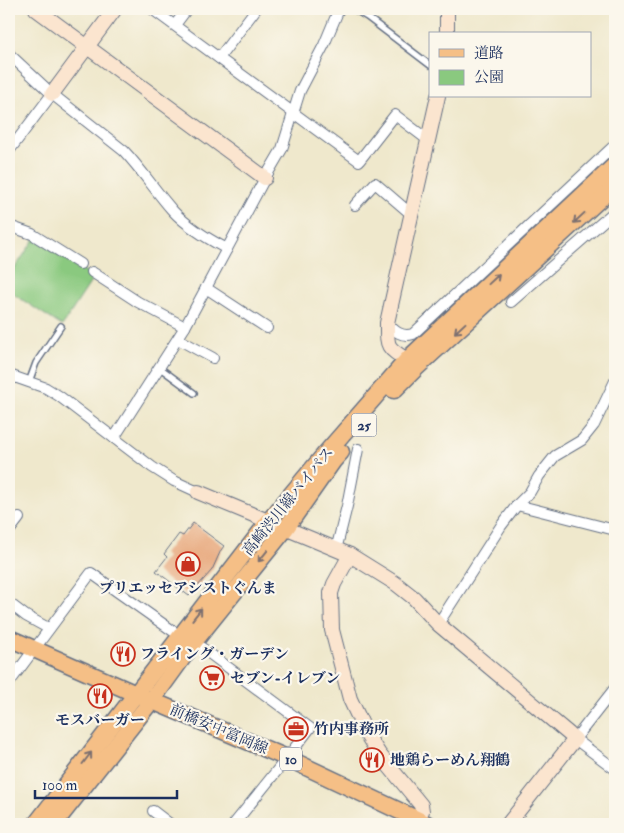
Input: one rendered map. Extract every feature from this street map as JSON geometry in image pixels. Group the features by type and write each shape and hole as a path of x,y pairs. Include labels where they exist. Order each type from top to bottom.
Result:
{"main road":[{"name":"高崎渋川線バイパス","path":"54,824 152,700 187,639 269,521 325,454 407,360 615,165"},
{"name":"高崎渋川線バイパス","path":"36,824 136,694 286,528 333,461 400,384 615,184"},
{"name":"前橋安中富岡線","path":"9,638 33,650 288,758 423,822"}],"street":[{"path":"36,9 265,178"},
{"path":"9,151 115,9"},
{"path":"152,9 359,160 396,115 428,140"},
{"path":"175,26 187,9"},
{"path":"219,58 256,9"},
{"path":"114,438 185,328 282,149 300,90 324,45 340,9"},
{"path":"447,9 447,32"},
{"path":"10,59 124,151 174,212 227,249"},
{"path":"407,360 392,351 387,342 387,323 438,98"},
{"path":"387,323 396,332 406,335 413,334 615,145"},
{"path":"355,205 375,183 411,214"},
{"path":"511,302 615,211"},
{"path":"9,226 32,234 80,264"},
{"path":"92,272 138,302 185,328"},
{"path":"206,288 267,328"},
{"path":"178,339 213,358"},
{"path":"9,376 46,388 59,396 152,467 174,480 198,492 350,555 395,583 414,598 438,624 575,739 615,770"},
{"path":"438,624 501,526 530,492 555,456 582,440 594,425 615,381"},
{"path":"336,550 348,506 358,448"},
{"path":"517,505 615,530"},
{"path":"9,530 19,518"},
{"path":"350,555 334,584 331,594 332,630 350,699 367,735 379,754 422,805 423,822"},
{"path":"9,683 90,573 187,639 310,728 234,824"},
{"path":"9,603 26,616 48,628"},
{"path":"508,824 615,688"},
{"path":"153,811 170,824"}],"lane":[{"path":"354,9 429,64"},
{"path":"29,382 36,363 61,326"},
{"path":"160,368 194,393"}],"green space":[{"path":"35,238 94,277 62,326 9,291 9,277"}],"building":[{"name":"プリエッセアシストぐんま","path":"193,523 224,546 212,570 189,596 156,571 167,557 164,554 179,534 183,536"}],"place":[{"name":"プリエッセアシストぐんま","path":"188,564"},
{"name":"フライング・ガーデン","path":"123,654"},
{"name":"セブン-イレブン","path":"212,678"},
{"name":"モスバーガー","path":"100,696"},
{"name":"竹内事務所","path":"296,729"},
{"name":"地鶏らーめん翔鶴","path":"372,760"}]}
